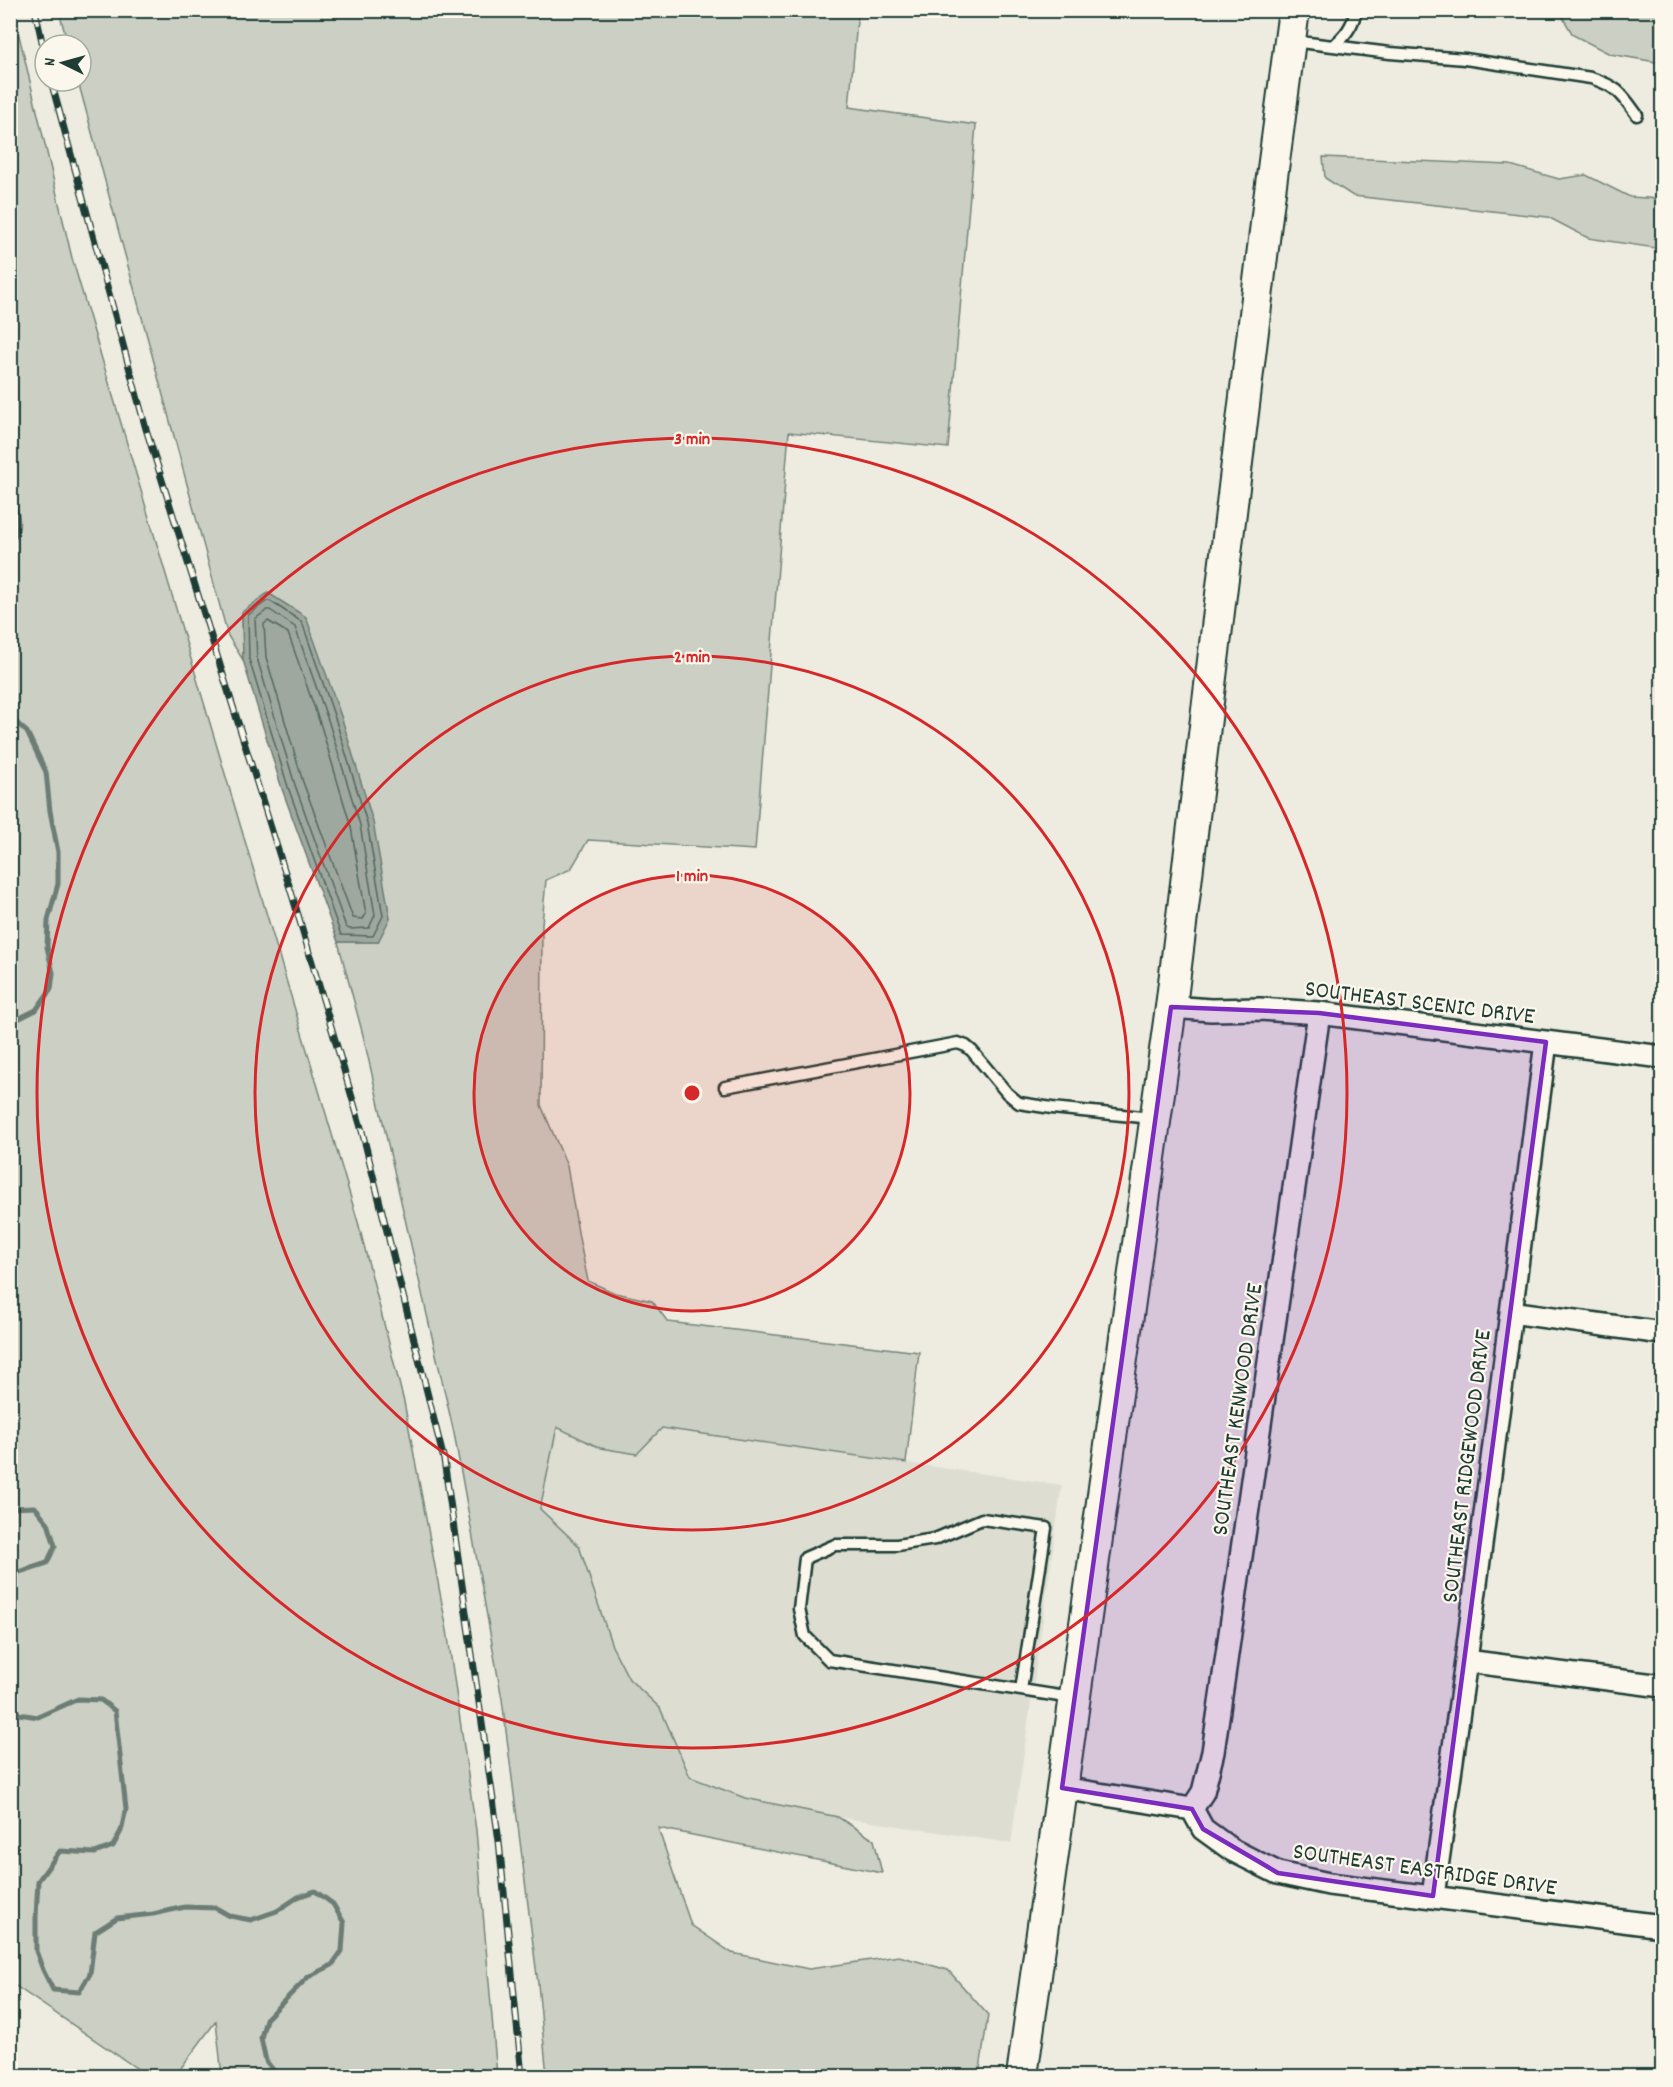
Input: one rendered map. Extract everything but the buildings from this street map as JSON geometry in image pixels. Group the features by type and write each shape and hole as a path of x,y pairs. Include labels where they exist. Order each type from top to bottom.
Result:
{"main road":[{"path":"1022,2076 1171,1007 1294,10"}],"street":[{"name":"SOUTHEAST SCENIC DRIVE","path":"1171,1007 1319,1013 1662,1057"},
{"name":"SOUTHEAST KENWOOD DRIVE","path":"1192,1809 1203,1792 1213,1752 1319,1013"},
{"name":"SOUTHEAST RIDGEWOOD DRIVE","path":"1433,1896 1466,1661 1546,1042"},
{"path":"1511,1312 1662,1332"},
{"path":"1466,1661 1662,1686"},
{"path":"1062,1788 1192,1809"},
{"name":"SOUTHEAST EASTRIDGE DRIVE","path":"1192,1809 1203,1829 1232,1850 1278,1873 1329,1884 1662,1926"}],"lane":[{"path":"1333,46 1350,28 1356,10"},
{"path":"1290,40 1465,59 1591,78 1619,91 1637,115"},
{"path":"725,1087 958,1043 972,1051 1007,1093 1019,1103 1156,1118"},
{"path":"1021,1690 1046,1528 982,1519 935,1539 897,1545 835,1545 805,1558 799,1609 805,1636 829,1660 1021,1690 1075,1698"}],"highlighted area":[{"path":"1171,1007 1319,1013 1546,1042 1433,1896 1278,1873 1203,1829 1192,1809 1062,1788"}],"shaded area":[{"path":"13,10 72,258 358,1222 404,1402 447,1630 476,1830 497,2076 222,2076 216,2021 175,2076 148,2076 11,1985 10,948 13,944 10,927 10,11"},
{"path":"59,11 858,11 849,107 976,125 948,448 789,432 755,850 588,840 571,869 546,880 542,924 541,1105 567,1166 588,1281 615,1293 652,1301 668,1322 919,1352 906,1463 662,1428 637,1454 600,1448 557,1427 540,1509 579,1546 612,1646 629,1679 660,1708 690,1777 745,1798 838,1817 874,1840 882,1873 658,1828 691,1925 732,1953 809,1969 899,1956 948,1970 988,2015 979,2076 547,2076 538,1984 502,1699 454,1433 363,1035 338,942 378,942 242,612 243,660 228,636 81,93 93,93 93,33 65,33"},
{"path":"1559,11 1662,11 1662,63 1610,54 1573,35"},
{"path":"1323,157 1510,165 1559,179 1586,175 1630,197 1662,199 1662,249 1588,238 1548,217 1353,196 1325,178"},
{"path":"557,1427 600,1448 662,1428 1062,1485 1011,1843 838,1817 745,1798 689,1777 660,1708 629,1679 612,1646 579,1546 540,1509"}],"water":[{"path":"268,593 306,617 342,719 373,822 390,918 378,942 338,942 282,789 243,660 242,612"}],"waterway":[{"path":"10,491 18,518 17,531 10,543"},
{"path":"10,717 27,732 46,772 50,811 58,852 58,884 48,920 47,947 53,973 51,989 36,1010 10,1023"},
{"path":"10,1508 35,1507 48,1523 55,1546 47,1563 10,1575"},
{"path":"10,1702 19,1714 38,1717 78,1699 101,1700 115,1711 126,1809 121,1831 113,1846 95,1853 60,1851 38,1881 36,1951 53,1990 79,1992 90,1974 95,1932 117,1918 153,1914 185,1907 216,1908 230,1916 251,1920 277,1911 298,1897 315,1891 333,1904 344,1923 342,1951 332,1965 308,1977 266,2019 261,2038 266,2061 278,2076"}],"railway":[{"path":"35,10 40,33"},
{"path":"54,93 146,429 293,898 362,1131 444,1460 499,1841 522,2076"}]}
